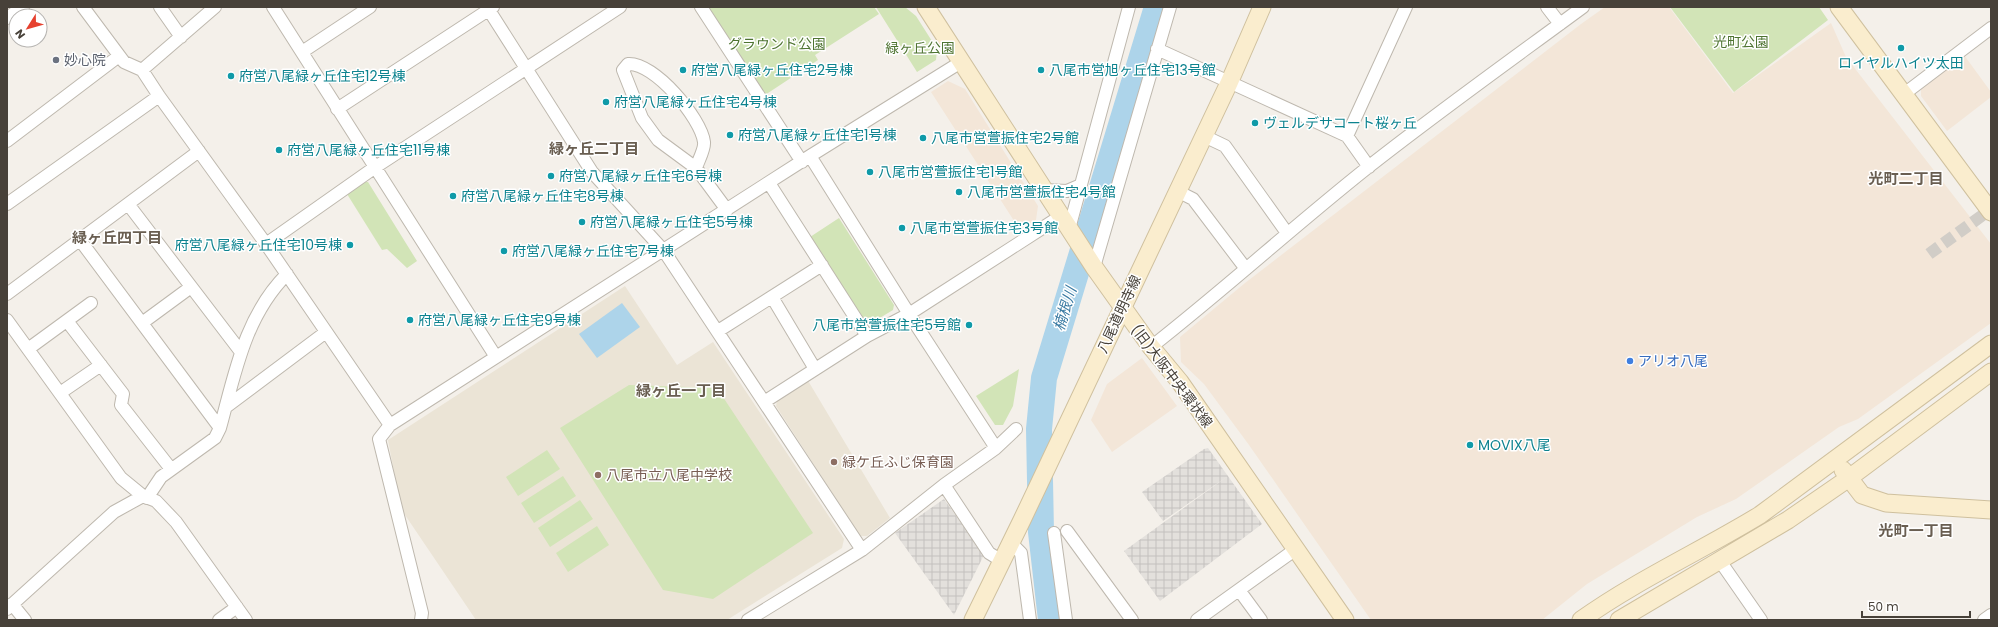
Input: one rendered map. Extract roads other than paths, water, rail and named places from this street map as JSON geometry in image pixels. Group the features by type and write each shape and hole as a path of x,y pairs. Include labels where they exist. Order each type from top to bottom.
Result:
{"street":[{"path":"7,18 23,7"},
{"path":"83,7 124,62 142,70 159,96 287,274 390,425"},
{"path":"160,7 181,36"},
{"path":"142,70 215,7"},
{"path":"273,7 374,168 496,357"},
{"path":"302,52 370,7"},
{"path":"266,244 374,168 620,7"},
{"path":"701,7 806,159 996,448"},
{"name":"(旧)大阪中央環状線","path":"926,7 1094,268 1151,347 1180,382 1346,620"},
{"path":"764,402 867,336 909,314 1065,222 1081,185 1129,7"},
{"path":"1094,268 1170,7"},
{"name":"八尾道明寺線","path":"973,620 1229,83 1262,7"},
{"path":"1347,136 1406,7"},
{"path":"1547,7 1560,24"},
{"path":"1151,347 1206,304 1287,233 1369,167 1583,7"},
{"path":"1839,7 1991,212"},
{"path":"337,109 489,8 592,172 664,251 862,550"},
{"path":"1904,94 1991,28"},
{"path":"1157,49 1347,136 1369,167"},
{"path":"7,140 119,56"},
{"path":"421,620 422,613 380,439 390,425 806,159 961,62"},
{"path":"696,168 705,144 699,124 666,84 647,69 636,64 628,64 623,70 642,118 658,140 696,168 727,210"},
{"path":"7,204 159,96"},
{"path":"1204,136 1226,146 1287,233"},
{"path":"7,294 199,151"},
{"path":"769,183 867,336"},
{"path":"1044,190 1067,191 1081,185"},
{"path":"1177,192 1192,199 1246,268"},
{"path":"128,204 241,352"},
{"path":"80,240 220,428"},
{"path":"718,331 822,265"},
{"path":"25,620 10,607 114,512 145,497 161,477 215,438 220,428 241,352 260,307 275,286 287,274"},
{"path":"142,323 191,287"},
{"path":"772,297 815,369"},
{"path":"28,349 91,303"},
{"path":"7,320 121,478 145,497 156,501 176,522 246,620"},
{"path":"67,321 123,394 121,405 171,469"},
{"path":"226,407 326,332"},
{"path":"1581,620 1605,604 1725,537 1760,515 1991,344"},
{"path":"60,394 101,365"},
{"path":"1619,620 1788,520 1850,478 1991,372"},
{"path":"748,620 862,550 944,485 996,448 1016,429"},
{"path":"1836,460 1862,495 1886,503 1991,510"},
{"path":"944,485 989,553 1002,560"},
{"path":"1067,531 1132,620"},
{"path":"1054,533 1066,620"},
{"path":"1011,543 1021,553 1030,620"},
{"path":"1197,620 1296,550"},
{"path":"1720,561 1761,620"},
{"path":"1239,590 1261,620"},
{"path":"219,620 237,607"},
{"path":"1984,620 1991,615"}],"water":[{"path":"622,303 640,327 597,358 579,334"}],"waterway":[{"name":"楠根川","path":"1051,620 1041,532 1039,429 1044,378 1157,7"}],"tunnel":[{"path":"1929,254 1991,209"}],"place":[{"name":"ロイヤルハイツ太田","path":"1901,48"},
{"name":"妙心院","path":"56,60"},
{"name":"府営八尾緑ヶ丘住宅2号棟","path":"683,70"},
{"name":"八尾市営旭ヶ丘住宅13号館","path":"1041,70"},
{"name":"府営八尾緑ヶ丘住宅12号棟","path":"231,76"},
{"name":"府営八尾緑ヶ丘住宅4号棟","path":"606,102"},
{"name":"ヴェルデサコート桜ヶ丘","path":"1255,123"},
{"name":"府営八尾緑ヶ丘住宅1号棟","path":"730,135"},
{"name":"八尾市営萱振住宅2号館","path":"923,138"},
{"name":"府営八尾緑ヶ丘住宅11号棟","path":"279,150"},
{"name":"八尾市営萱振住宅1号館","path":"870,172"},
{"name":"府営八尾緑ヶ丘住宅6号棟","path":"551,176"},
{"name":"八尾市営萱振住宅4号館","path":"959,192"},
{"name":"府営八尾緑ヶ丘住宅8号棟","path":"453,196"},
{"name":"府営八尾緑ヶ丘住宅5号棟","path":"582,222"},
{"name":"八尾市営萱振住宅3号館","path":"902,228"},
{"name":"府営八尾緑ヶ丘住宅10号棟","path":"350,245"},
{"name":"府営八尾緑ヶ丘住宅7号棟","path":"504,251"},
{"name":"府営八尾緑ヶ丘住宅9号棟","path":"410,320"},
{"name":"八尾市営萱振住宅5号館","path":"969,325"},
{"name":"アリオ八尾","path":"1630,361"},
{"name":"MOVIX八尾","path":"1470,445"},
{"name":"緑ケ丘ふじ保育園","path":"834,462"},
{"name":"八尾市立八尾中学校","path":"598,475"}],"district":[{"name":"緑ヶ丘二丁目","path":"594,149"},
{"name":"光町二丁目","path":"1906,179"},
{"name":"緑ヶ丘四丁目","path":"117,238"},
{"name":"緑ヶ丘一丁目","path":"681,391"},
{"name":"光町一丁目","path":"1916,531"}],"park label":[{"name":"光町公園","path":"1741,42"},
{"name":"グラウンド公園","path":"777,44"},
{"name":"緑ヶ丘公園","path":"920,48"}]}
